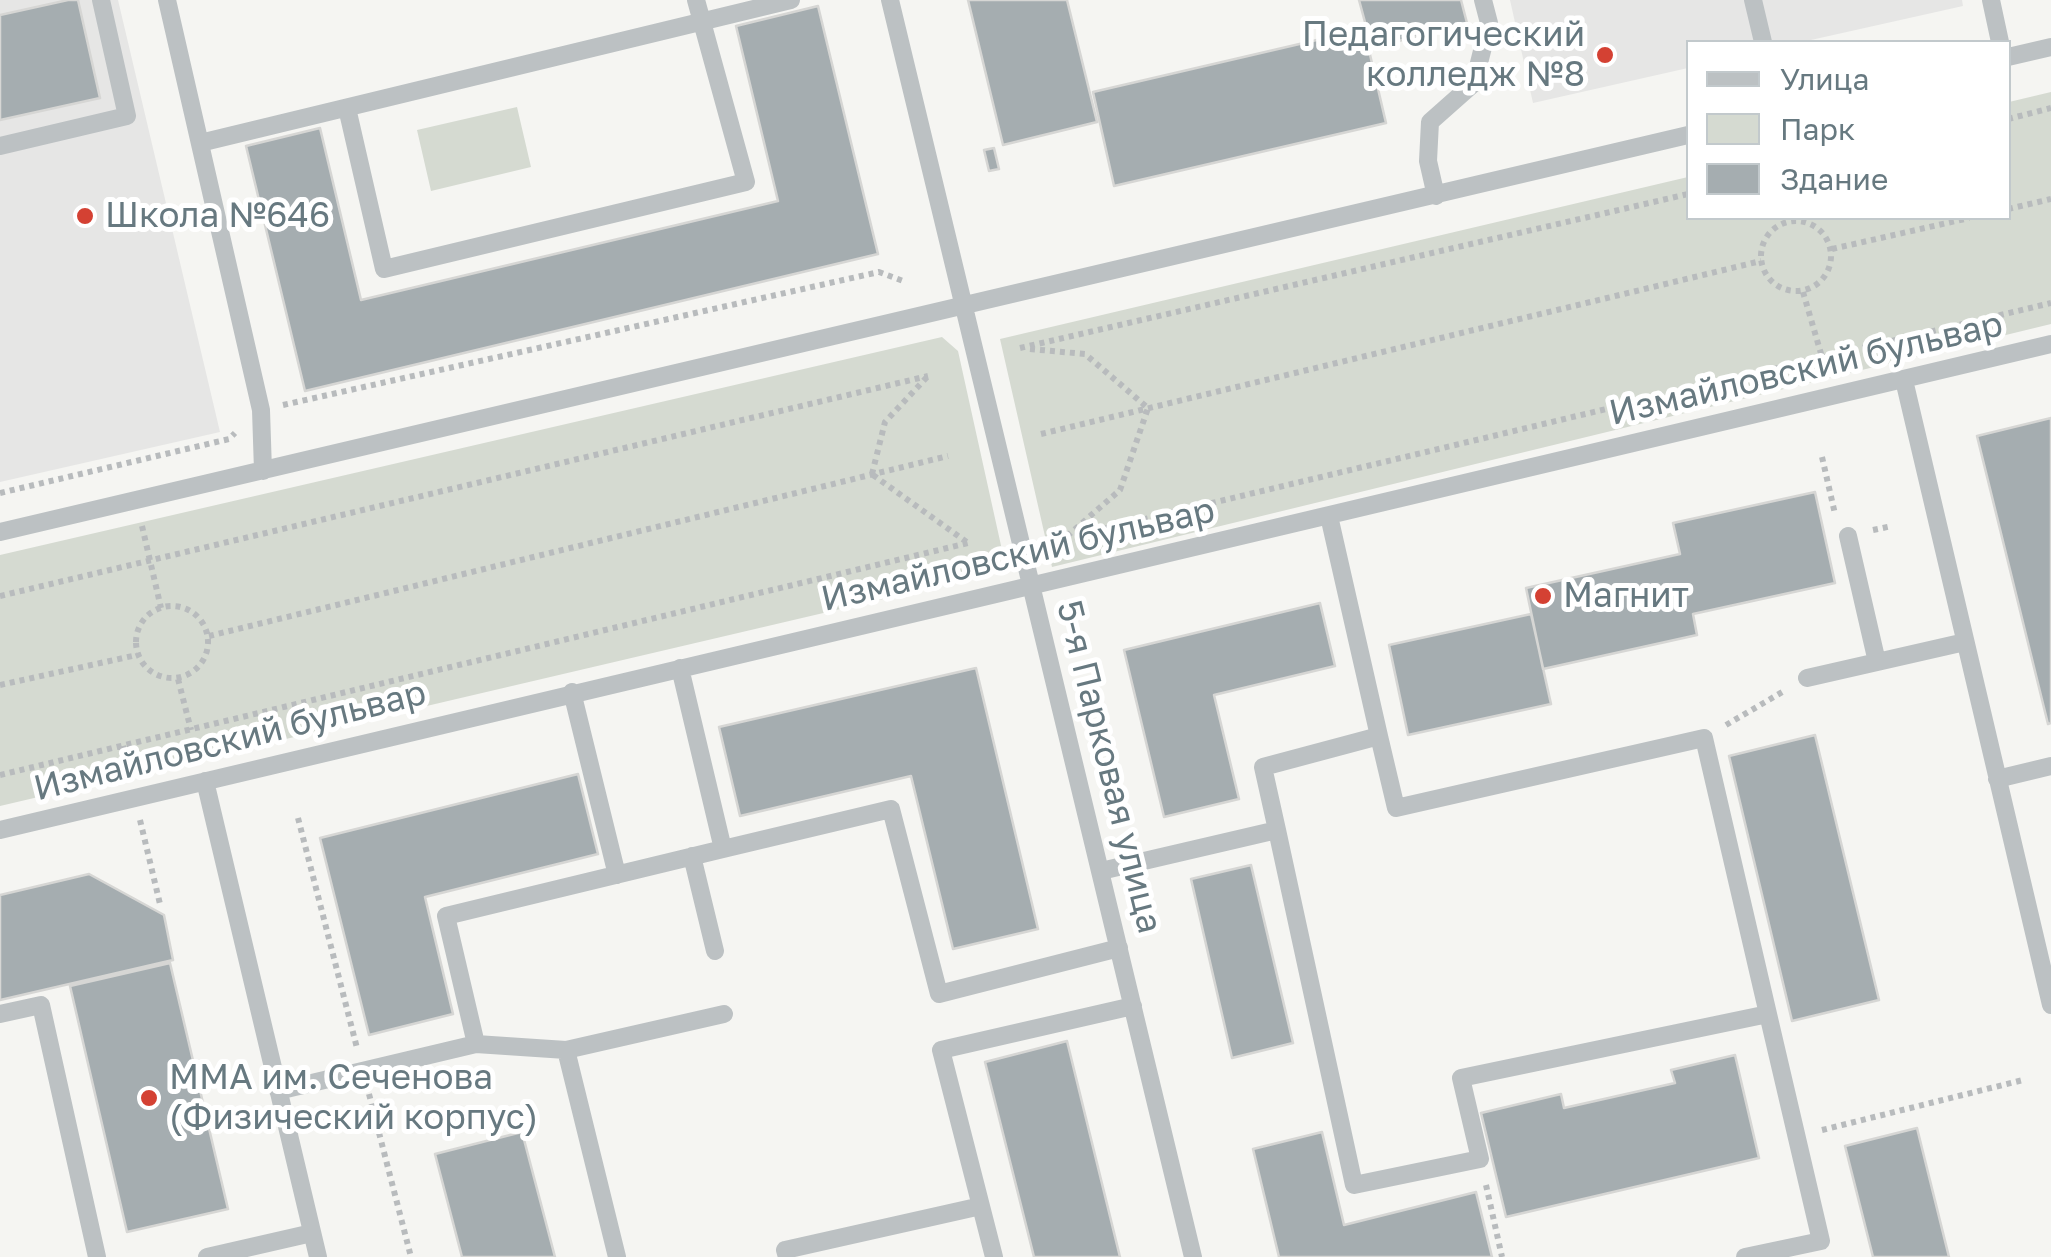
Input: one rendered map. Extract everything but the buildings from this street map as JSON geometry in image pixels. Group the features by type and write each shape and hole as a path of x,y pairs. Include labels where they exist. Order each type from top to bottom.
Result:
{"street":[{"path":"0,146 127,116 101,0"},
{"path":"167,0 260,410 264,472"},
{"path":"347,108 384,269 746,182 696,0"},
{"path":"200,143 792,0"},
{"name":"5-я Парковая улица","path":"890,0 1193,1257"},
{"path":"1436,196 1428,162 1430,122 1474,84 1489,23 1483,0"},
{"path":"1753,0 1763,40"},
{"path":"1990,0 2000,40"},
{"path":"2011,56 2051,47"},
{"path":"0,532 1686,135"},
{"name":"Измайловский бульвар","path":"0,830 2051,344"},
{"path":"1904,380 2051,1004"},
{"path":"1329,516 1396,808 1704,738 1821,1241 1745,1257"},
{"path":"1848,536 1876,662"},
{"path":"1807,678 1964,642"},
{"path":"680,668 723,849"},
{"path":"572,692 617,875"},
{"path":"1380,736 1263,767 1354,1186 1480,1159 1461,1078 1768,1014"},
{"path":"1998,778 2051,766"},
{"path":"205,781 318,1257"},
{"path":"476,1044 446,916 891,808 939,994 1119,948"},
{"path":"1101,872 1277,830"},
{"path":"692,856 715,951"},
{"path":"0,1014 40,1005 97,1257"},
{"path":"994,1257 942,1050 1132,1006"},
{"path":"278,1091 476,1044 566,1050 724,1014"},
{"path":"566,1050 616,1257"},
{"path":"787,1257 785,1250 980,1206"},
{"path":"207,1257 312,1232"}],"path":[{"path":"2011,117 2051,108"},
{"path":"1148,408 1085,354 1020,348 1686,194"},
{"path":"2011,207 2051,199"},
{"path":"1788,220 1773,228 1763,243 1761,262 1768,278 1784,290 1803,292 1820,284 1831,268 1832,249 1824,232 1796,220"},
{"path":"1832,249 1960,220"},
{"path":"1041,434 1761,262"},
{"path":"0,493 229,439 260,410 880,272 906,282"},
{"path":"1803,292 1822,357"},
{"path":"1148,408 1120,490 1064,538 2051,303"},
{"path":"0,596 928,376 885,422 872,474"},
{"path":"208,636 948,456"},
{"path":"1822,457 1840,537 1848,536"},
{"path":"127,464 161,608"},
{"path":"0,775 968,542 872,474"},
{"path":"161,608 192,611 208,636 207,656 195,670 178,678 148,670 137,654 136,637 144,619 161,608"},
{"path":"0,685 137,654"},
{"path":"178,678 191,730"},
{"path":"1704,738 1807,678"},
{"path":"298,818 411,1257"},
{"path":"1797,1136 2022,1080"},
{"path":"1480,1159 1502,1257"}],"shaded area":[{"name":"Школа №646","path":"0,0 118,0 220,432 0,482"},
{"name":"Педагогический колледж №8","path":"1510,0 1962,0 1963,6 1811,40 1686,40 1686,68 1533,103"}],"green space":[{"path":"2051,92 2051,324 1052,567 1000,339 1686,177 1686,220 2011,220 2011,102"},
{"path":"517,107 531,167 431,191 417,130"},
{"path":"942,337 958,351 1002,550 994,573 0,806 0,555"}],"place":[{"name":"Педагогический колледж №8","path":"1605,55"},
{"name":"Школа №646","path":"85,216"},
{"name":"Магнит","path":"1543,596"},
{"name":"ММА им. Сеченова (Физический корпус)","path":"149,1098"}]}
